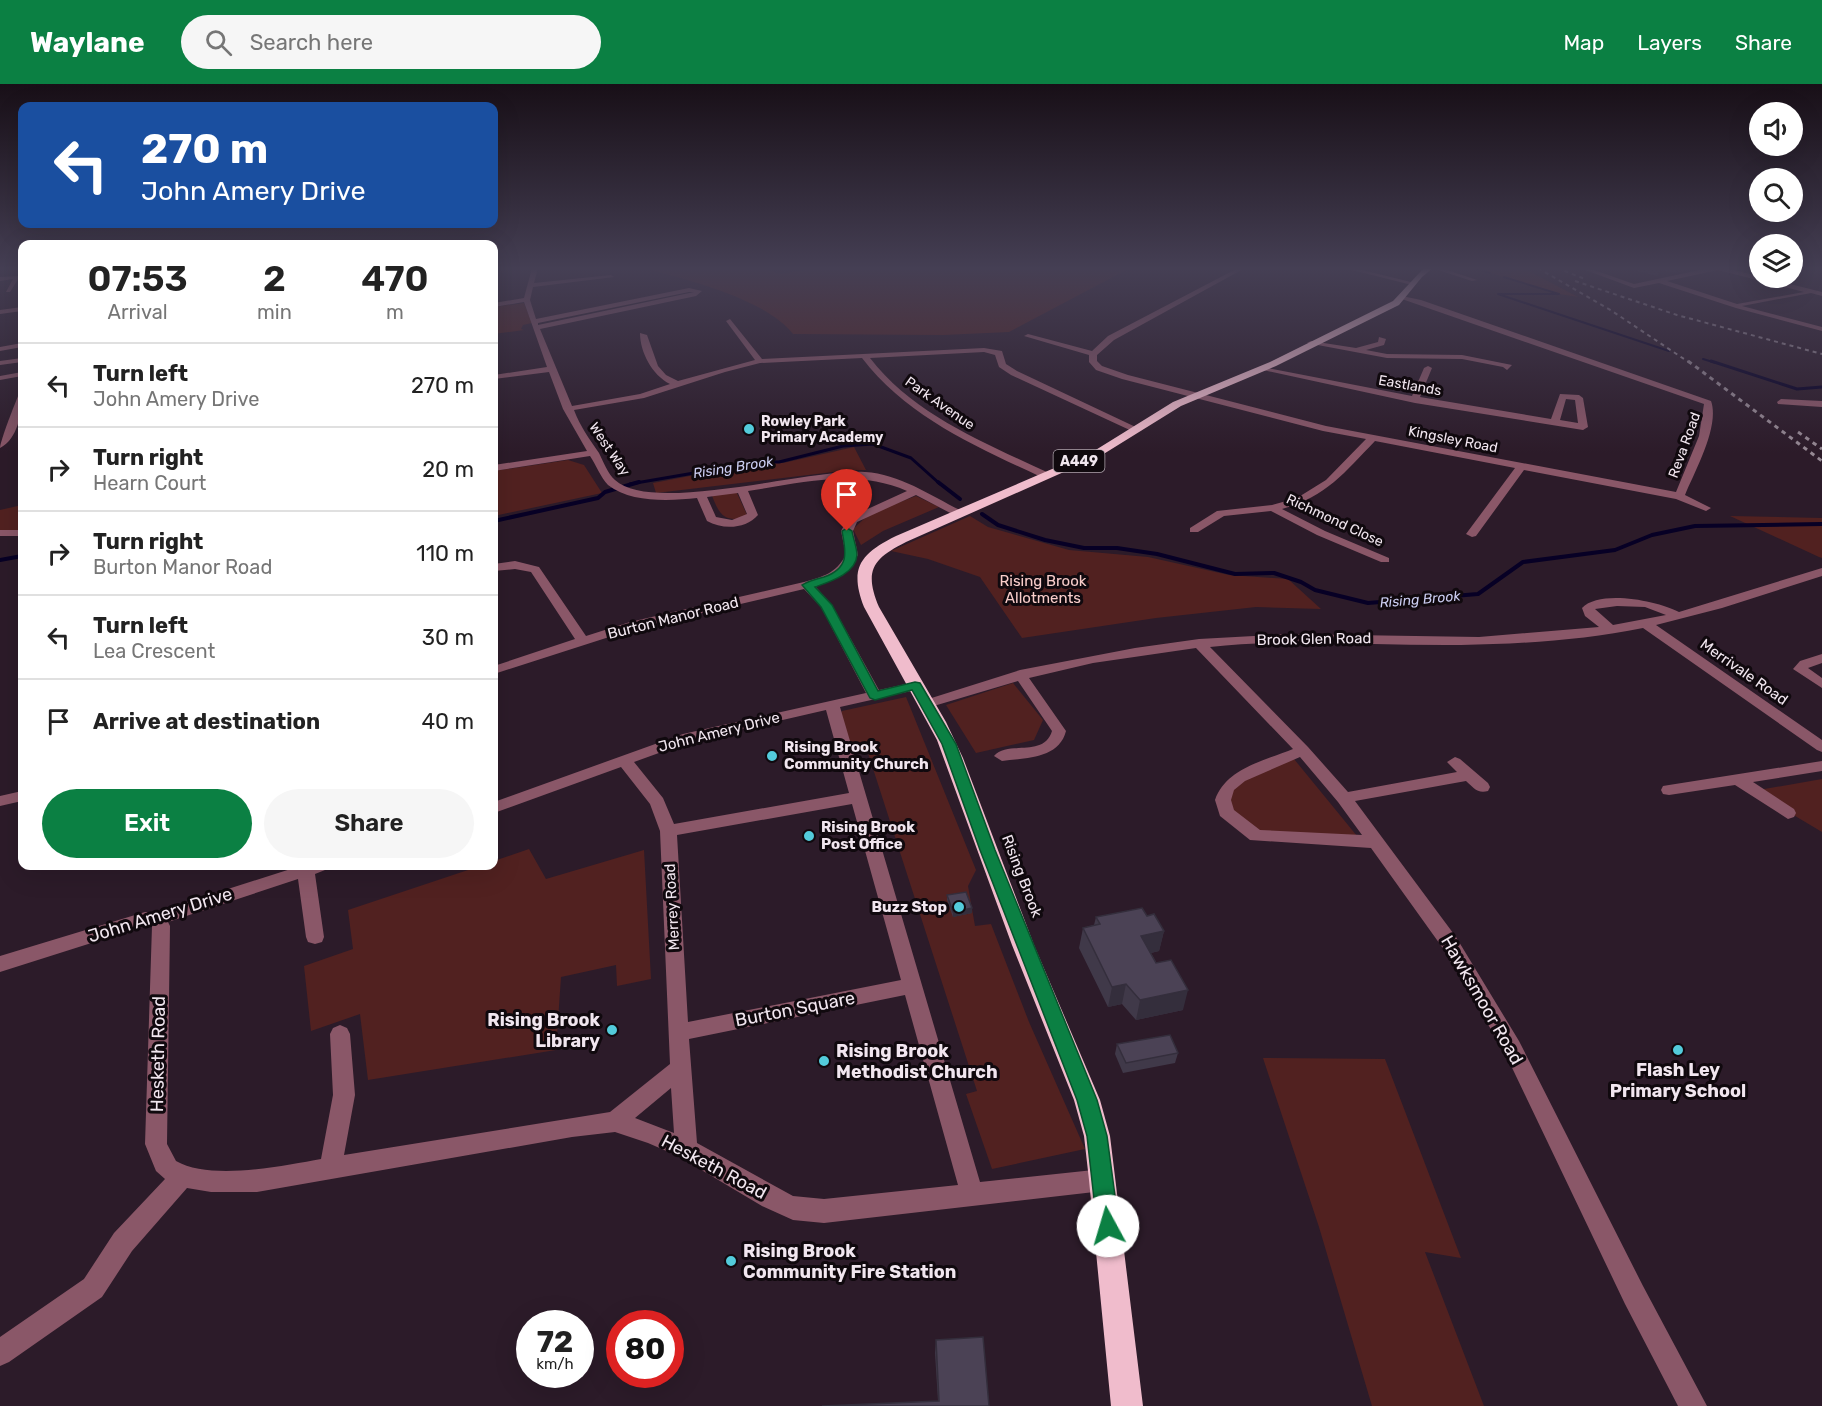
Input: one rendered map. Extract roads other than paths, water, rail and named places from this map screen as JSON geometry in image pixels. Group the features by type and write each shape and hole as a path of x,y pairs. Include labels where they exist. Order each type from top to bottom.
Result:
{"highway":[{"name":"A449","path":"1194,396 1262,369 1338,330"},
{"name":"Rising Brook","path":"1127,1406 1103,1180 1097,1136 1087,1100 987,850 958,764 877,618 863,578 870,561 882,549 1045,474 1098,453 1177,404 1194,396"}],"street":[{"name":"West Way","path":"537,330 567,409 618,488 657,497 855,474 886,479 958,513"},
{"path":"737,330 760,361"},
{"path":"1028,336 1093,354 1110,338 1126,330"},
{"name":"Reva Road","path":"1500,330 1708,403 1710,411 1698,453 1679,496"},
{"path":"643,335 659,376 679,385"},
{"path":"1350,351 1371,348 1381,343 1382,339"},
{"path":"1311,343 1350,351 1406,357 1462,357 1508,365 1507,368"},
{"path":"0,349 18,346"},
{"path":"567,409 632,398 728,368 760,361 984,350 1000,355 1002,365 1014,373 1137,430"},
{"name":"Kingsley Road","path":"1093,354 1093,362 1104,371 1194,396 1372,439 1679,496 1706,508"},
{"name":"Park Avenue","path":"864,355 880,376 935,419 964,437 1045,474"},
{"path":"0,363 18,361"},
{"path":"1415,400 1428,368"},
{"path":"498,376 550,369"},
{"name":"Eastlands","path":"1262,369 1415,400 1554,422"},
{"path":"0,378 18,375"},
{"path":"1790,401 1822,404"},
{"path":"0,444 11,430 12,411 18,402"},
{"path":"1194,530 1221,513 1273,508 1301,500 1330,482 1372,439"},
{"path":"498,467 594,453"},
{"path":"1472,534 1521,467"},
{"path":"700,493 711,519 721,523 732,523 744,521 753,515 741,488"},
{"name":"Burton Manor Road","path":"498,669 630,626 807,585 832,577 849,563 852,555 847,531 852,520 914,492"},
{"name":"Richmond Close","path":"1273,508 1321,533 1385,560"},
{"path":"0,533 18,533"},
{"path":"498,567 514,565 535,570 583,641"},
{"name":"Brook Glen Road","path":"921,695 1104,656 1199,643 1309,638 1507,640 1610,629 1678,617 1822,572"},
{"path":"807,585 826,605 875,696"},
{"path":"1610,629 1589,613 1588,608 1593,605 1644,602 1678,617"},
{"name":"Merrivale Road","path":"1646,624 1822,747"},
{"name":"Hawksmoor Road","path":"1199,643 1303,750 1344,798 1449,942 1512,1047 1634,1295 1693,1406"},
{"path":"1822,658 1805,664 1800,669 1822,684"},
{"path":"1002,756 1050,746 1059,737 1059,731 1020,674"},
{"name":"John Amery Drive","path":"498,806 688,737 875,696 921,695"},
{"path":"832,706 972,1195"},
{"path":"1303,750 1239,777 1227,788 1223,800 1227,812 1237,823 1256,836 1378,842"},
{"name":"Merrey Road","path":"623,759 657,802 668,831 686,1149"},
{"path":"1455,762 1482,787"},
{"path":"1670,790 1822,766"},
{"path":"1344,798 1469,775"},
{"path":"1739,780 1788,813"},
{"path":"0,801 18,797"},
{"path":"668,831 859,797"},
{"name":"John Amery Drive","path":"0,963 145,919 158,919 170,913 306,870"},
{"path":"312,870 315,937"},
{"name":"Hesketh Road","path":"158,919 161,927 156,1144 161,1159 169,1170 184,1175 206,1180 257,1181 572,1127 615,1122 686,1149 770,1198 793,1208 824,1211 1103,1180"},
{"name":"Burton Square","path":"680,1032 911,986"},
{"path":"332,1167 344,1095 340,1034"},
{"path":"615,1122 680,1068"},
{"path":"0,1353 93,1288 123,1242 184,1175"}],"waterway":[{"path":"1605,330 1669,351"},
{"path":"1703,359 1716,363"},
{"path":"1711,361 1797,389 1822,387"},
{"name":"Rising Brook","path":"635,483 758,462 779,462 843,446 873,444 911,458 940,484"},
{"name":"Rising Brook","path":"938,482 960,499"},
{"name":"Rising Brook","path":"498,520 598,498 605,492 635,483"},
{"name":"Rising Brook","path":"630,484 635,483"},
{"name":"Rising Brook","path":"982,514 998,525 1045,540 1084,548 1117,548 1157,554 1235,574 1274,573 1301,582 1315,590 1368,603 1478,594 1523,562 1615,550 1652,535 1695,526 1822,524"},
{"name":"Rising Brook","path":"0,560 18,557"}],"railway":[{"path":"1640,330 1690,363"},
{"path":"1732,330 1822,354"},
{"path":"1688,361 1822,461"},
{"path":"1798,432 1822,449"}],"place":[{"name":"Rowley Park Primary Academy","path":"749,429"},
{"name":"Rising Brook Community Church","path":"772,756"},
{"name":"Rising Brook Post Office","path":"809,836"},
{"name":"Buzz Stop","path":"959,907"},
{"name":"Rising Brook Library","path":"612,1030"},
{"name":"Flash Ley Primary School","path":"1678,1050"},
{"name":"Rising Brook Methodist Church","path":"824,1061"},
{"name":"Rising Brook Community Fire Station","path":"731,1261"}],"park label":[{"name":"Rising Brook Allotments","path":"1043,590"}]}
